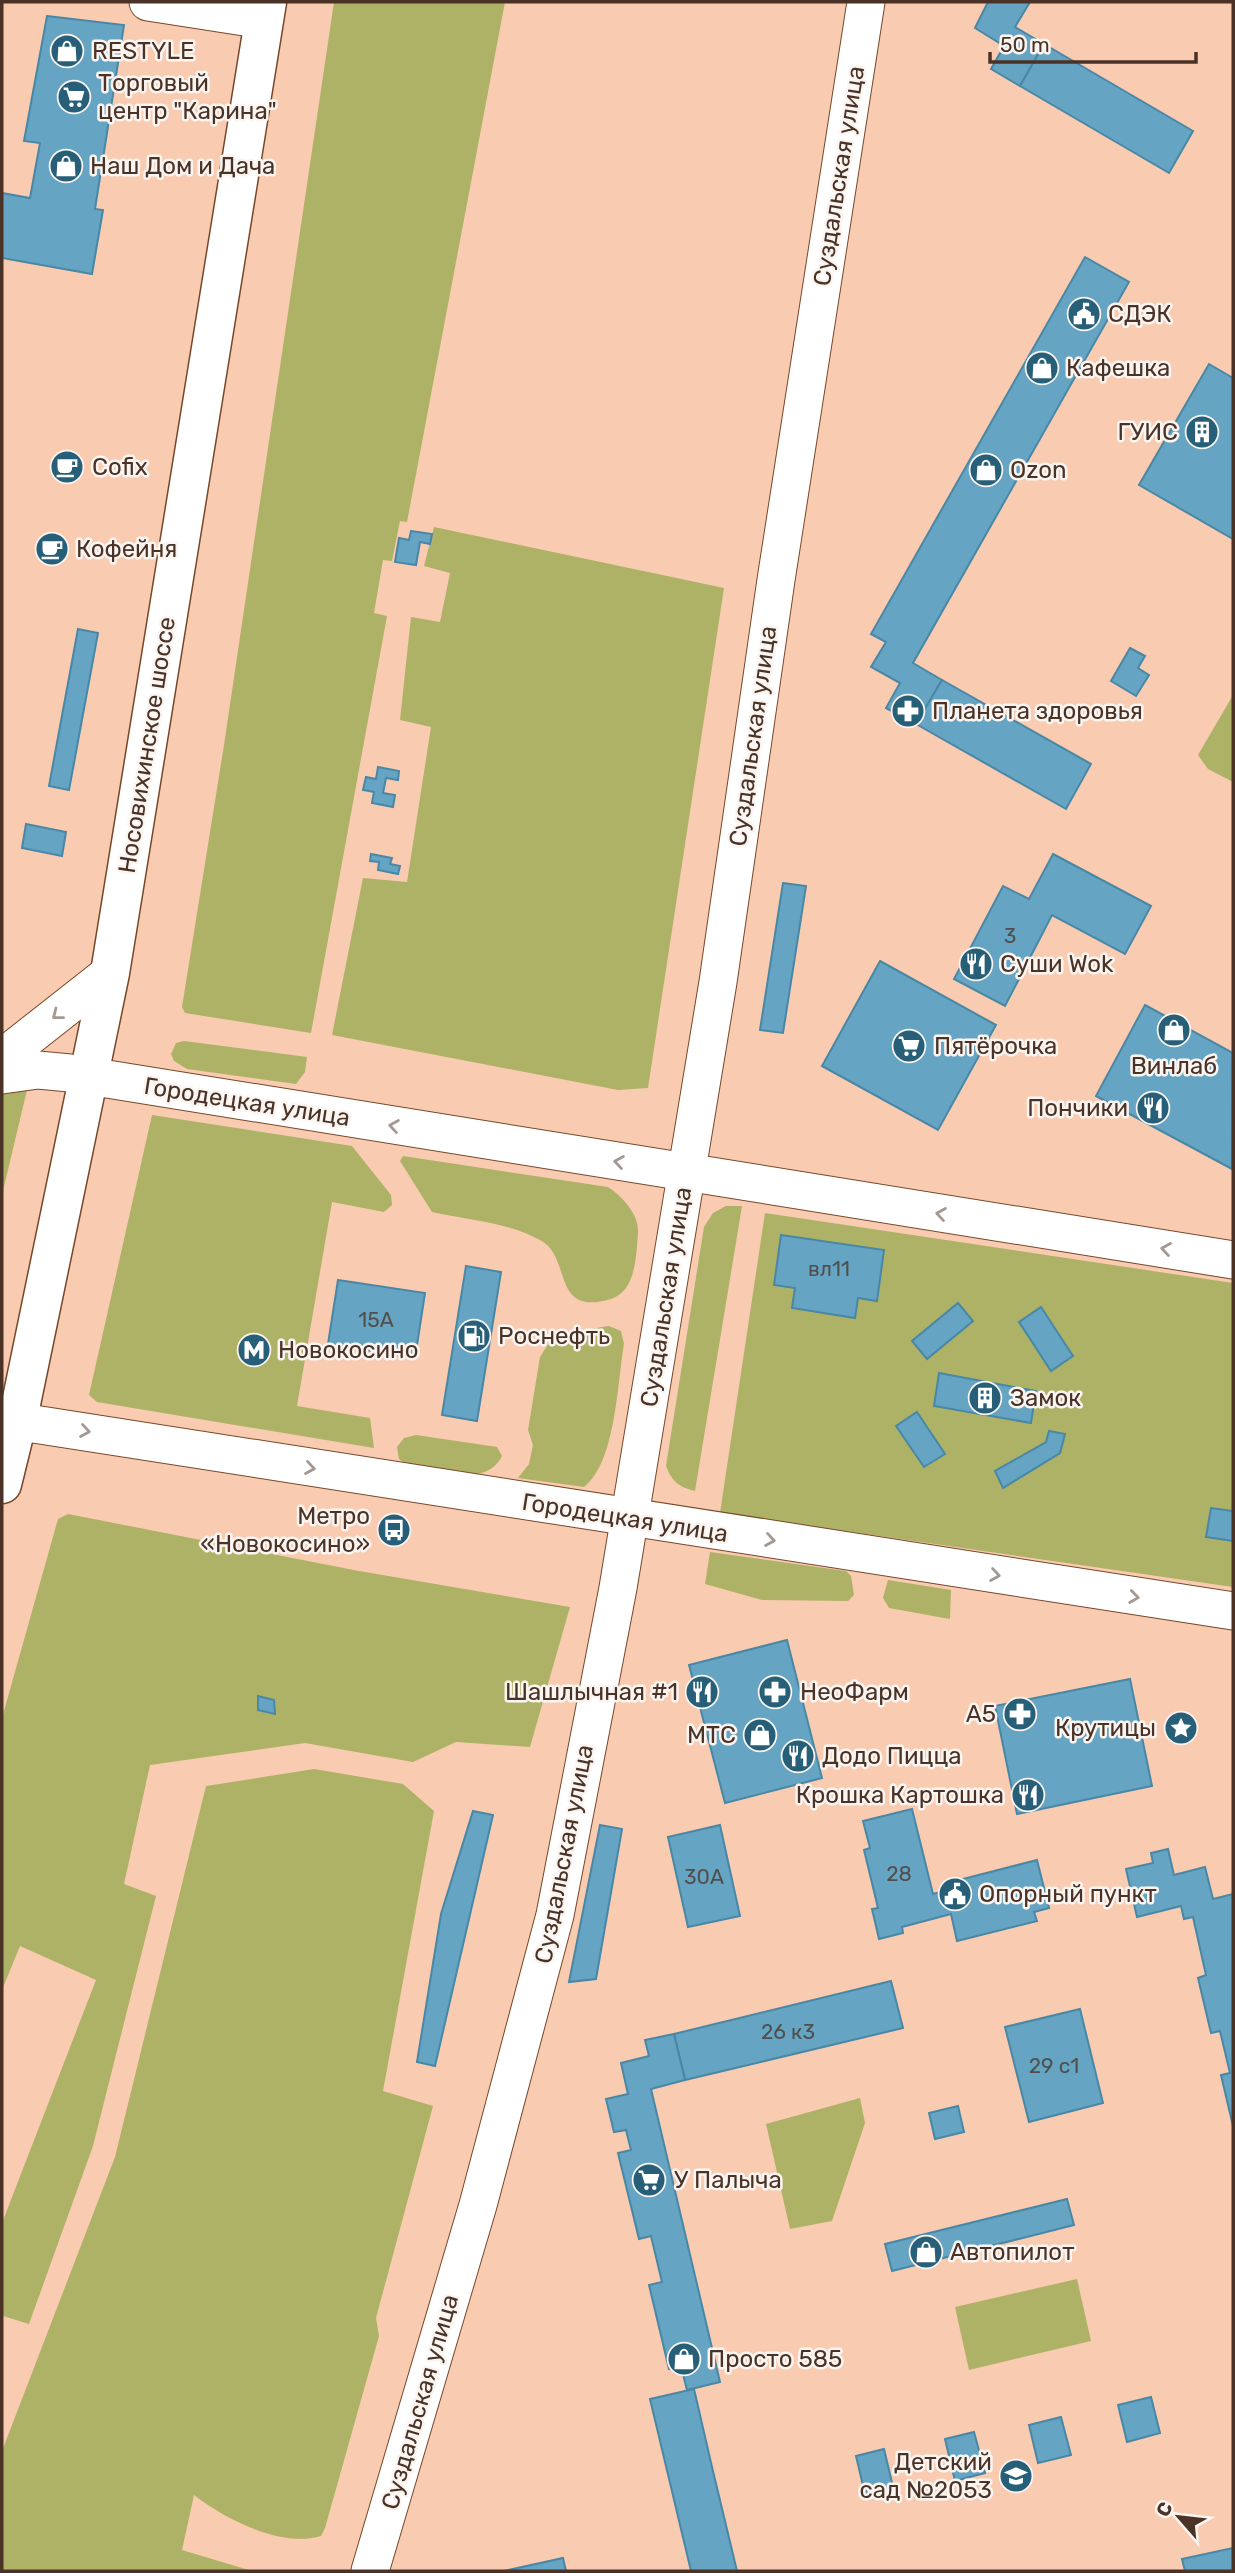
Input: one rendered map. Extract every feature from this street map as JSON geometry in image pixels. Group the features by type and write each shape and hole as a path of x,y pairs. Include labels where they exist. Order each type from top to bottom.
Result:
{"main road":[{"name":"Носовихинское шоссе","path":"2,1484 10,1421 91,1077 110,973 266,11"}],"street":[{"path":"148,2 266,11"},
{"name":"Суздальская улица","path":"370,2571 478,2205 555,1915 630,1519 866,2"},
{"path":"2,1058 110,973"},
{"name":"Городецкая улица","path":"2,1075 38,1070 91,1077 1233,1260"},
{"name":"Городецкая улица","path":"10,1421 1233,1611"}],"green space":[{"path":"334,2 505,2 407,522 400,521 392,561 383,560 374,613 387,616 311,1033 185,1013 182,1007 224,745"},
{"path":"434,527 724,588 648,1088 618,1090 332,1035 363,878 407,882 431,727 400,720 411,617 440,622 450,573 424,566"},
{"path":"1233,695 1233,782 1208,769 1198,755"},
{"path":"184,1041 307,1057 305,1072 296,1084 187,1069 174,1061 171,1054 176,1043"},
{"path":"27,1090 2,1195 2,1093"},
{"path":"152,1115 352,1146 391,1195 392,1205 384,1212 332,1202 297,1406 370,1418 374,1448 97,1402 89,1395"},
{"path":"403,1156 608,1187 629,1207 638,1227 635,1262 630,1281 619,1295 611,1299 592,1302 579,1300 570,1293 550,1248 540,1240 501,1225 432,1212 400,1161"},
{"path":"726,1206 742,1206 695,1491 677,1483 666,1466 704,1227 713,1213"},
{"path":"765,1213 1233,1283 1233,1587 720,1513"},
{"path":"609,1326 621,1331 624,1344 609,1441 595,1475 584,1487 518,1478 529,1464 533,1445 528,1430 540,1357 550,1341 565,1333"},
{"path":"416,1435 497,1447 502,1456 485,1472 473,1475 408,1466 399,1459 397,1447 404,1438"},
{"path":"68,1514 359,1571 570,1607 530,1747 456,1742 413,1762 305,1743 150,1765 124,1884 156,1896 93,2146 29,2324 3,2316 2,2318 2,2223 96,1980 20,1946 2,1990 2,1718 58,1519"},
{"path":"710,1552 846,1571 851,1576 854,1595 848,1601 762,1600 705,1584"},
{"path":"888,1580 951,1590 950,1619 889,1608 883,1598"},
{"path":"314,1769 403,1784 434,1811 383,2091 433,2106 376,2318 379,2336 325,2528 321,2536 305,2539 271,2535 237,2522 194,2495 182,2550 252,2571 2,2571 2,2451 115,2157 206,1786"},
{"path":"860,2098 865,2123 832,2221 790,2229 766,2124"},
{"path":"1077,2279 1091,2341 969,2370 955,2307"}],"building":[{"path":"988,2 1030,2 1015,27 1044,44 1020,86 991,69 1004,46 975,28"},
{"path":"47,16 124,25 95,209 103,210 92,274 2,258 2,193 30,198 40,143 24,141"},
{"path":"1044,44 1193,131 1169,173 1020,86"},
{"path":"1085,257 1129,282 913,663 942,680 916,724 886,708 900,683 871,667 886,642 871,634"},
{"name":"ГУИС","path":"1209,364 1233,378 1233,539 1139,485"},
{"path":"411,531 432,534 430,544 420,542 416,565 395,562 399,538 409,540"},
{"path":"78,629 98,633 69,790 49,786"},
{"path":"1130,648 1145,656 1138,668 1149,675 1136,696 1111,681"},
{"path":"942,680 1091,764 1066,809 916,724"},
{"path":"378,767 399,771 398,780 386,778 383,793 395,795 393,807 372,803 374,792 363,790 366,777 376,779"},
{"path":"26,824 66,832 62,856 22,848"},
{"path":"371,854 392,858 390,864 400,866 398,874 378,870 379,862 370,861"},
{"path":"1053,854 1151,906 1125,954 1052,915 1005,1006 954,979 1003,886 1029,899"},
{"path":"783,883 806,886 783,1033 760,1030"},
{"name":"Пятёрочка","path":"880,961 996,1025 938,1130 822,1066"},
{"path":"1145,1005 1233,1053 1232,1169 1096,1096"},
{"path":"781,1235 884,1250 877,1301 858,1298 855,1318 792,1308 795,1288 774,1285"},
{"path":"466,1266 501,1272 477,1421 442,1415"},
{"path":"338,1280 425,1293 415,1358 328,1344"},
{"path":"958,1303 973,1321 927,1359 912,1341"},
{"path":"1041,1307 1073,1356 1051,1371 1019,1322"},
{"name":"Замок","path":"939,1373 1036,1391 1031,1423 934,1406"},
{"path":"917,1412 945,1454 924,1467 896,1426"},
{"path":"1049,1431 1065,1434 1060,1453 1003,1488 995,1471 1046,1442"},
{"path":"1211,1508 1233,1511 1233,1541 1206,1537"},
{"path":"787,1640 822,1778 725,1803 689,1665"},
{"path":"1130,1679 1152,1786 1017,1814 995,1706"},
{"path":"258,1696 274,1700 275,1714 258,1710"},
{"path":"912,1809 933,1894 965,1886 963,1879 1037,1860 1049,1908 1034,1912 1037,1921 957,1941 951,1914 902,1927 903,1933 879,1939 872,1909 878,1908 864,1850 870,1848 863,1821"},
{"path":"473,1811 493,1815 435,2066 417,2062 441,1914"},
{"path":"600,1825 622,1829 596,1979 569,1982"},
{"path":"720,1825 740,1916 688,1927 668,1837"},
{"path":"1168,1849 1174,1875 1205,1867 1213,1899 1233,1894 1233,2126 1221,2075 1230,2073 1220,2031 1211,2033 1198,1978 1206,1975 1193,1917 1184,1919 1181,1906 1137,1917 1126,1869 1153,1863 1151,1853"},
{"path":"891,1981 903,2028 685,2080 674,2034"},
{"path":"1080,2009 1103,2103 1029,2122 1005,2027"},
{"path":"674,2034 685,2080 651,2089 720,2382 687,2390 681,2366 669,2369 649,2285 662,2282 651,2236 639,2239 618,2153 631,2150 626,2130 614,2132 606,2099 628,2094 621,2063 649,2056 645,2040"},
{"path":"958,2106 964,2132 935,2139 929,2113"},
{"path":"1067,2199 1074,2225 892,2271 885,2244"},
{"path":"694,2389 737,2571 691,2571 650,2399"},
{"path":"1151,2397 1160,2433 1127,2442 1118,2405"},
{"path":"1061,2417 1071,2455 1038,2463 1029,2425"},
{"path":"974,2432 985,2473 955,2481 945,2439"},
{"path":"884,2449 893,2487 865,2494 856,2456"},
{"path":"1233,2548 1233,2571 1185,2571 1182,2559"},
{"path":"563,2558 566,2571 504,2571"}],"place":[{"name":"RESTYLE","path":"67,51"},
{"name":"Торговый центр \"Карина\"","path":"74,97"},
{"name":"Наш Дом и Дача","path":"66,166"},
{"name":"СДЭК","path":"1084,314"},
{"name":"Кафешка","path":"1042,368"},
{"name":"ГУИС","path":"1202,432"},
{"name":"Cofix","path":"67,467"},
{"name":"Ozon","path":"986,470"},
{"name":"Кофейня","path":"52,549"},
{"name":"Планета здоровья","path":"908,711"},
{"name":"Суши Wok","path":"976,964"},
{"name":"Винлаб","path":"1174,1030"},
{"name":"Пятёрочка","path":"909,1046"},
{"name":"Пончики","path":"1153,1108"},
{"name":"Роснефть","path":"474,1336"},
{"name":"Новокосино","path":"254,1350"},
{"name":"Замок","path":"985,1398"},
{"name":"Метро «Новокосино»","path":"394,1530"},
{"name":"Шашлычная #1","path":"702,1692"},
{"name":"НеоФарм","path":"775,1692"},
{"name":"А5","path":"1020,1714"},
{"name":"Крутицы","path":"1181,1728"},
{"name":"МТС","path":"760,1735"},
{"name":"Додо Пицца","path":"798,1756"},
{"name":"Крошка Картошка","path":"1028,1795"},
{"name":"Опорный пункт","path":"955,1894"},
{"name":"У Палыча","path":"649,2180"},
{"name":"Автопилот","path":"926,2252"},
{"name":"Просто 585","path":"684,2359"},
{"name":"Детский сад №2053","path":"1016,2476"}]}
